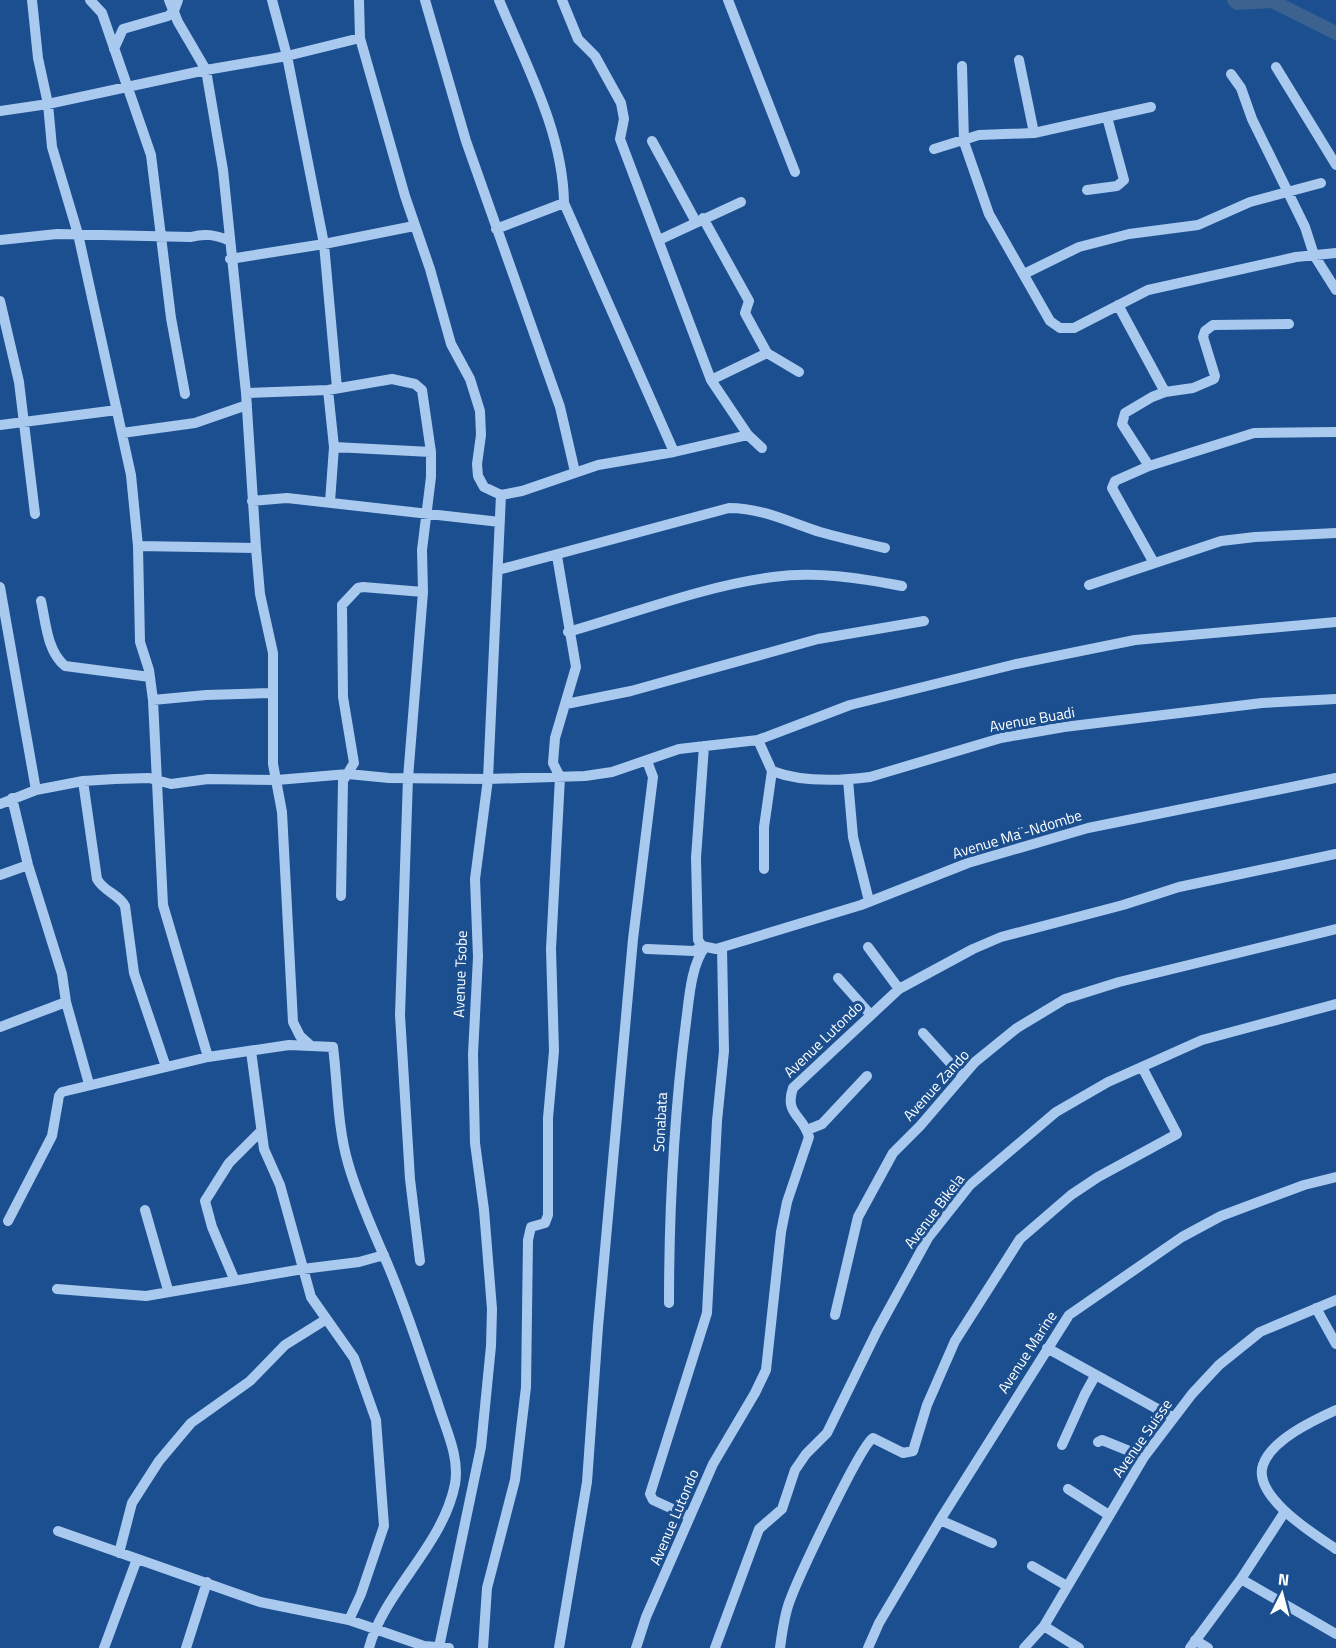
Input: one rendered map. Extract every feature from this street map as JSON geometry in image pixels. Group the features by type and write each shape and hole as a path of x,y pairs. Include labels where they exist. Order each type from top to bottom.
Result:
{"street":[{"path":"32,0 38,58 48,104 52,147 78,234 131,475 138,546 140,642 150,677 153,700 163,905 208,1057"},
{"path":"90,0 102,13 126,88 144,129 151,155 171,318 185,394"},
{"path":"169,0 206,70 223,170 228,240 246,393 260,594 273,653 271,693 273,764 282,812 295,1027 289,1045"},
{"path":"113,50 123,29 168,16 174,11 178,0"},
{"path":"272,0 287,56 324,244 333,389 334,447 330,502"},
{"path":"359,0 360,38 414,226 430,268 451,344 470,379 480,411 478,476 484,487 501,495 522,491 598,465 674,452 748,435"},
{"path":"425,0 466,141 560,406 575,472"},
{"path":"499,0 557,144 563,175 564,203 674,452"},
{"path":"561,0 578,39 595,56 621,103 624,119 620,139 711,380 748,435 762,448"},
{"path":"728,0 795,172"},
{"path":"0,111 48,104 206,70 287,56 360,38"},
{"path":"1019,60 1034,133"},
{"path":"962,66 964,142 989,214 1050,321 1060,328 1074,328 1148,290 1180,281 1314,255 1336,253"},
{"path":"1276,67 1336,165"},
{"path":"1231,74 1241,88 1252,119 1305,227 1314,255 1336,290"},
{"path":"934,149 964,142 979,135 1034,133 1151,107"},
{"path":"1087,190 1117,186 1124,180 1107,117"},
{"path":"652,141 750,304 745,314 767,353 798,372"},
{"path":"1024,274 1079,247 1129,234 1198,225 1250,202 1321,183"},
{"path":"659,240 741,202"},
{"path":"496,229 564,203"},
{"path":"230,259 324,244 414,226"},
{"path":"0,240 35,235 202,234 217,235 228,240"},
{"path":"0,301 20,382 35,514"},
{"path":"1118,305 1165,392"},
{"path":"1149,466 1121,421 1125,413 1165,392 1193,388 1215,378 1203,337 1205,331 1214,325 1288,324"},
{"path":"711,380 767,353"},
{"path":"246,393 333,389 392,379 415,384 422,390 431,452 422,550 423,592 408,778 400,1015 410,1179 420,1261"},
{"path":"122,433 195,423 247,405"},
{"path":"0,425 117,410"},
{"path":"1154,563 1112,488 1114,481 1149,466 1254,433 1336,432"},
{"path":"334,447 431,452"},
{"name":"Avenue Tsobe","path":"444,1647 488,1395 492,1324 473,1111 478,957 475,879 488,780 501,495"},
{"path":"252,501 287,498 500,522"},
{"path":"498,570 729,508 749,508 767,512 819,531 885,548"},
{"path":"1089,585 1221,541 1336,533"},
{"path":"138,546 256,548"},
{"path":"483,1648 487,1588 515,1480 526,1387 528,1240 531,1227 545,1223 548,1215 548,1118 554,1051 551,949 560,777 553,763 559,720 576,667 568,632 557,556"},
{"path":"568,632 714,589 776,576 850,576 902,586"},
{"path":"0,587 36,790"},
{"path":"341,896 343,781 354,763 343,697 342,605 358,588 363,587 423,592"},
{"path":"41,601 49,638 57,660 65,666 150,677"},
{"path":"566,704 631,691 818,639 924,621"},
{"path":"0,804 36,790 83,781 137,778 171,784 208,779 277,780 348,774 488,780 560,777 612,771 679,749 758,740 850,705 1016,664 1135,640 1336,621"},
{"path":"153,700 206,695 271,693"},
{"name":"Avenue Buadi","path":"772,771 793,777 848,780 870,777 1001,738 1064,726 1255,704 1336,699"},
{"path":"758,740 772,771 764,827 764,869"},
{"path":"690,1517 653,1500 650,1494 707,1313 717,1121 724,1051 711,948 698,940 696,858 704,746"},
{"path":"559,1648 587,1482 598,1327 633,939 653,777 647,761"},
{"name":"Avenue Ma¨-Ndombe","path":"647,949 694,951 711,948 868,901 968,863 1088,828 1336,778"},
{"path":"848,780 853,837 868,901"},
{"path":"83,781 97,879 102,888 120,899 125,906 135,973 166,1067"},
{"path":"12,798 28,865 62,975 66,1002 89,1084"},
{"name":"Avenue Lutondo","path":"636,1648 646,1617 712,1464 755,1393 766,1370 781,1232 787,1202 808,1143 807,1130 791,1108 789,1099 793,1088 899,989 944,963 1000,937 1123,905 1179,887 1336,854"},
{"path":"0,875 28,865"},
{"name":"Avenue Zando","path":"834,1315 858,1217 893,1153 920,1126 975,1062 1017,1029 1065,999 1119,982 1336,929"},
{"path":"868,947 899,989"},
{"name":"Sonabata","path":"669,1303 670,1212 677,1093 691,992 699,957 711,948"},
{"path":"838,978 870,1014"},
{"path":"0,1027 66,1002"},
{"name":"Avenue Bikela","path":"715,1648 759,1529 782,1509 800,1460 827,1433 877,1331 928,1238 970,1185 1056,1112 1108,1082 1202,1040 1336,1004"},
{"path":"295,1027 310,1045"},
{"path":"923,1034 962,1076"},
{"path":"8,1221 52,1136 58,1096 67,1089 208,1057 289,1045 333,1047 338,1109 348,1164 373,1235 384,1255 417,1342 456,1458 452,1494 431,1541 376,1628 369,1648"},
{"path":"251,1051 264,1149 280,1185 312,1297 325,1320 354,1358 375,1414 381,1463 384,1526 362,1594 349,1620"},
{"path":"780,1648 788,1606 806,1561 826,1526 854,1465 873,1438 903,1453 913,1451 927,1405 955,1341 1020,1239 1071,1195 1098,1177 1178,1134 1142,1067"},
{"path":"807,1130 822,1124 867,1076"},
{"path":"235,1281 205,1201 229,1163 261,1131"},
{"name":"Avenue Marine","path":"868,1648 940,1520 1069,1315 1182,1237 1221,1216 1336,1177"},
{"path":"145,1210 168,1290"},
{"path":"57,1289 131,1296 155,1294 168,1290 359,1262 384,1255"},
{"name":"Avenue Suisse","path":"1024,1648 1044,1626 1144,1457 1172,1417 1242,1345 1260,1332 1336,1300"},
{"path":"1316,1308 1336,1344"},
{"path":"119,1553 132,1503 159,1461 191,1423 250,1381 285,1345 325,1320"},
{"path":"1047,1348 1172,1417"},
{"path":"1062,1445 1084,1394 1095,1376"},
{"path":"1336,1410 1287,1437 1265,1460 1262,1467 1263,1479 1284,1513 1336,1549"},
{"path":"1098,1442 1102,1440 1144,1457"},
{"path":"1068,1489 1109,1515"},
{"path":"1208,1648 1192,1644 1241,1579 1284,1513"},
{"path":"940,1520 992,1543"},
{"path":"58,1531 260,1602 349,1620 407,1641 444,1647"},
{"path":"104,1648 137,1559"},
{"path":"1032,1566 1067,1586"},
{"path":"1241,1579 1336,1634"},
{"path":"186,1648 207,1582"},
{"path":"1044,1626 1080,1648"}],"waterway":[{"path":"1234,0 1237,3 1272,1 1336,33"}]}
